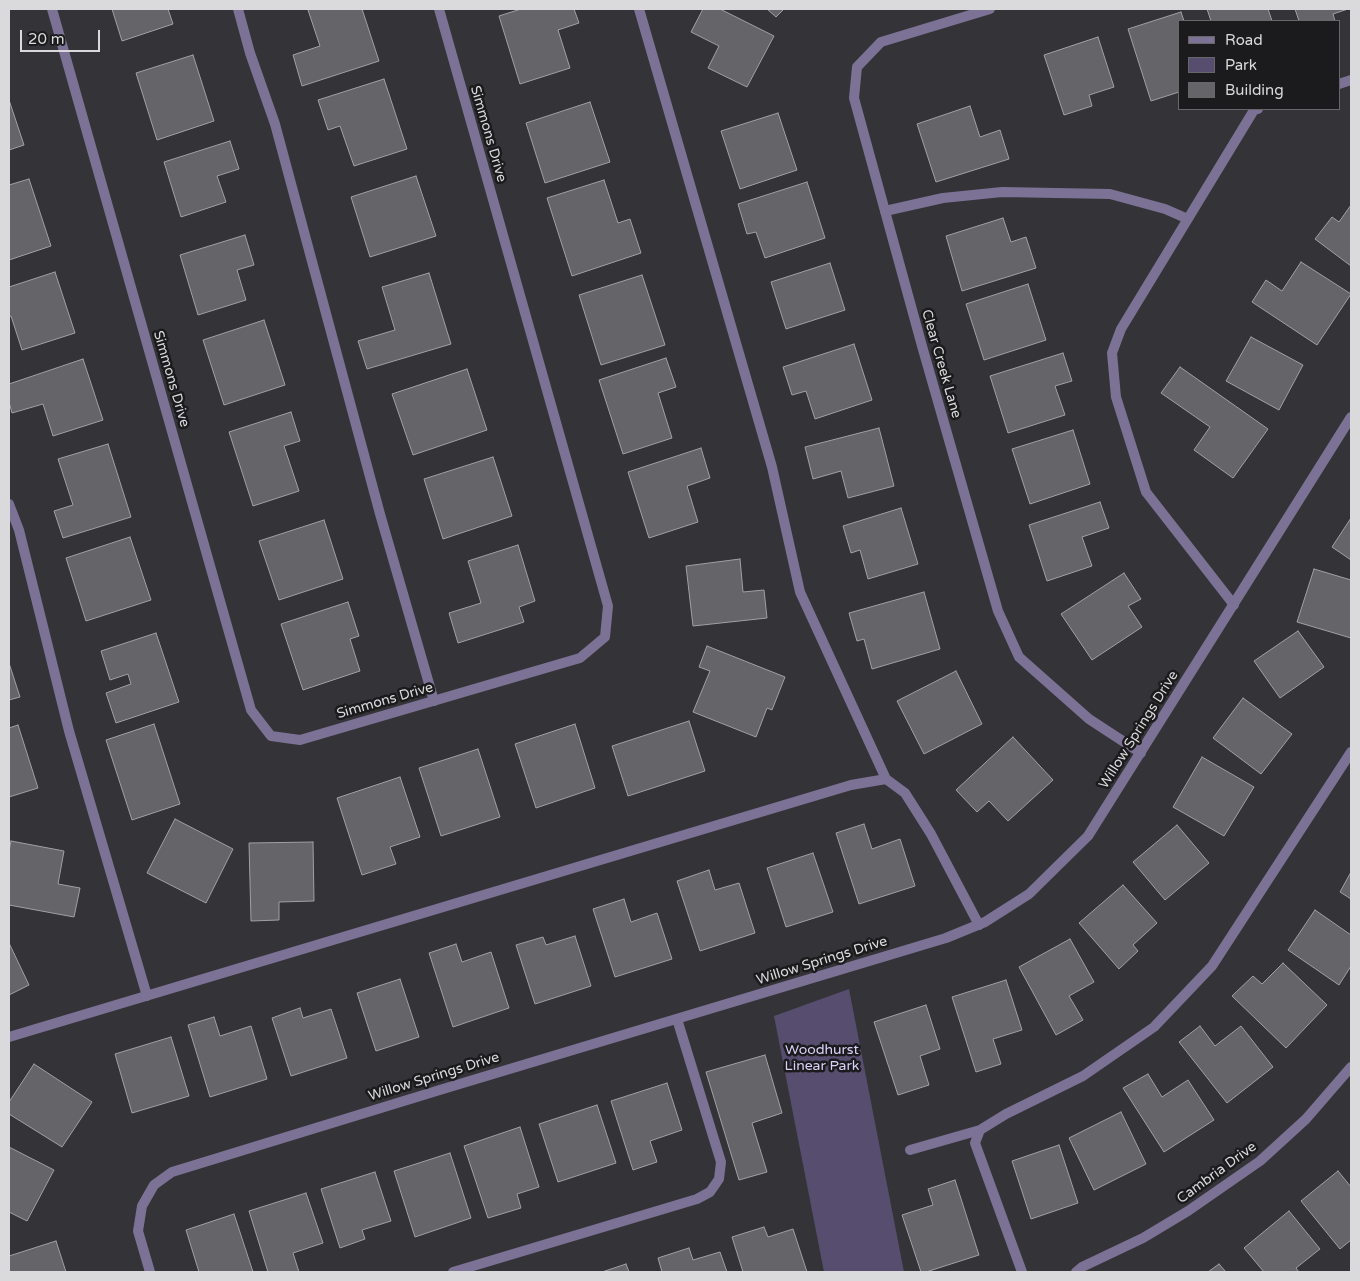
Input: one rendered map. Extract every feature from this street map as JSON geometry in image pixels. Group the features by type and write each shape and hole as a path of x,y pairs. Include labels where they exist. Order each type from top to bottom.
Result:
{"street":[{"name":"Simmons Drive","path":"52,9 251,710 271,736 300,740 580,658 604,637 608,606 439,9"},
{"path":"238,9 250,53 275,124 380,514 434,701"},
{"path":"639,9 772,467 800,592 886,779 904,794 931,834 979,925"},
{"name":"Clear Creek Lane","path":"990,9 881,42 857,67 854,98 922,346 998,611 1019,657 1089,719 1141,753"},
{"path":"1234,605 1146,492 1116,397 1112,353 1121,329 1254,110"},
{"path":"885,211 943,198 1002,192 1110,194 1165,209 1188,219"},
{"name":"Willow Springs Drive","path":"150,1272 138,1231 142,1206 154,1185 172,1172 946,938 979,925 1029,894 1088,836 1351,417"},
{"path":"9,504 19,530 69,731 147,996"},
{"path":"910,1150 980,1130 1006,1114 1083,1076 1154,1026 1212,966 1351,752"},
{"path":"9,1038 841,788 886,779"},
{"path":"453,1272 697,1199 710,1192 719,1179 720,1162 676,1019"},
{"name":"Cambria Drive","path":"1076,1272 1082,1267 1143,1238 1188,1211 1260,1161 1306,1119 1351,1068"},
{"path":"980,1130 975,1144 1022,1272"}],"green space":[{"name":"Woodhurst Linear Park","path":"849,989 904,1272 824,1272 774,1016"}],"building":[{"path":"112,9 168,9 173,24 122,41"},
{"path":"362,9 379,61 302,86 293,55 320,46 308,10"},
{"path":"521,9 574,9 579,23 558,30 570,68 520,84 499,16"},
{"path":"703,9 720,9 774,36 747,87 708,68 719,46 691,32"},
{"path":"767,9 784,9 776,17"},
{"path":"1207,9 1268,9 1272,20 1211,20"},
{"path":"1295,9 1348,9 1333,14 1335,20 1299,20"},
{"path":"1181,12 1184,20 1178,20 1178,92 1151,101 1128,29"},
{"path":"1098,37 1114,87 1089,95 1092,106 1064,115 1044,55"},
{"path":"193,55 214,121 157,140 136,73"},
{"path":"384,79 407,149 354,166 340,126 328,130 318,100"},
{"path":"9,100 24,145 9,150"},
{"path":"590,102 610,162 545,183 526,123"},
{"path":"970,106 980,137 1000,130 1009,159 936,182 917,124"},
{"path":"778,113 797,170 740,189 721,131"},
{"path":"230,141 239,169 217,176 226,202 181,217 164,162"},
{"path":"416,176 436,236 370,257 351,197"},
{"path":"29,179 51,246 9,260 9,185"},
{"path":"604,180 618,223 630,219 641,253 572,276 547,198"},
{"path":"807,182 825,238 765,258 756,232 747,234 738,204"},
{"path":"1351,205 1351,266 1315,239 1332,217 1339,222"},
{"path":"1003,218 1011,242 1026,237 1036,268 962,291 946,236"},
{"path":"245,235 254,265 237,270 246,300 198,315 180,255"},
{"path":"1301,262 1351,294 1317,345 1252,302 1266,280 1282,291"},
{"path":"830,263 845,310 786,329 771,282"},
{"path":"55,272 75,333 22,350 11,316 9,317 9,287"},
{"path":"429,273 451,344 367,369 358,341 395,330 382,287"},
{"path":"642,275 665,345 601,365 579,295"},
{"path":"1028,284 1046,340 984,360 966,304"},
{"path":"264,320 285,385 224,405 203,340"},
{"path":"1251,337 1303,365 1279,410 1226,381"},
{"path":"854,344 872,400 815,419 806,391 792,395 783,367"},
{"path":"1063,353 1072,381 1055,386 1065,415 1008,433 990,376"},
{"path":"666,358 676,387 658,393 672,438 623,454 599,380"},
{"path":"83,359 103,420 53,436 43,404 12,413 9,402 9,384"},
{"path":"1180,367 1268,429 1233,478 1194,450 1210,427 1161,393"},
{"path":"467,369 487,430 413,455 392,394"},
{"path":"291,412 300,441 284,446 299,491 253,506 229,432"},
{"path":"879,428 894,486 848,498 841,471 813,479 805,447"},
{"path":"1073,430 1090,484 1030,504 1012,449"},
{"path":"108,444 131,517 63,538 54,511 73,505 58,459"},
{"path":"701,448 710,478 687,486 698,522 649,538 628,472"},
{"path":"493,457 512,516 443,539 424,479"},
{"path":"1100,502 1109,528 1082,537 1092,566 1047,581 1029,525"},
{"path":"901,508 918,564 868,579 860,550 851,553 843,526"},
{"path":"1351,518 1351,560 1332,547"},
{"path":"324,520 343,579 279,600 259,541"},
{"path":"130,537 151,600 86,621 66,558"},
{"path":"518,545 535,601 519,607 524,622 458,643 449,613 481,603 468,561"},
{"path":"740,559 743,592 764,590 767,618 693,626 686,566"},
{"path":"1314,569 1351,580 1351,638 1297,622"},
{"path":"1124,573 1141,599 1128,606 1142,627 1092,660 1061,614"},
{"path":"924,592 940,649 872,669 864,639 857,641 849,613"},
{"path":"348,602 359,636 350,639 360,671 303,690 281,624"},
{"path":"1298,631 1324,667 1280,698 1254,661"},
{"path":"156,633 179,702 116,723 106,693 131,684 128,674 110,680 101,651"},
{"path":"707,646 785,677 772,710 767,708 756,737 693,712 710,671 699,667"},
{"path":"9,663 20,697 9,700"},
{"path":"956,671 982,724 924,754 897,701"},
{"path":"1243,698 1292,734 1261,774 1213,738"},
{"path":"689,721 705,771 628,796 612,746"},
{"path":"154,724 180,804 132,820 106,740"},
{"path":"575,724 595,788 536,808 515,744"},
{"path":"18,725 38,788 9,797 9,728"},
{"path":"1013,737 1053,780 1008,821 989,801 977,812 956,790"},
{"path":"478,749 500,817 441,836 419,768"},
{"path":"1202,757 1254,787 1224,836 1173,807"},
{"path":"400,777 420,837 390,847 396,864 362,875 337,798"},
{"path":"175,819 233,849 206,903 147,873"},
{"path":"864,824 872,849 900,839 915,886 859,904 836,833"},
{"path":"1177,825 1209,863 1165,900 1133,862"},
{"path":"11,841 64,851 58,884 80,888 74,917 9,905 9,851"},
{"path":"313,842 314,901 279,902 279,920 251,921 249,843"},
{"path":"813,853 833,912 786,927 767,868"},
{"path":"709,870 715,890 739,883 755,933 700,951 677,881"},
{"path":"1351,872 1351,899 1340,892"},
{"path":"1123,885 1157,923 1133,945 1138,951 1119,969 1079,923"},
{"path":"624,899 631,922 657,913 672,959 615,977 593,909"},
{"path":"1315,910 1351,935 1351,966 1339,985 1288,950"},
{"path":"575,936 591,986 535,1004 516,945 543,937 546,945"},
{"path":"1070,939 1094,982 1069,996 1083,1020 1056,1035 1019,967"},
{"path":"9,943 29,985 9,995"},
{"path":"456,944 462,962 491,952 509,1008 453,1027 429,953"},
{"path":"1283,963 1327,1005 1286,1048 1232,996 1253,976 1262,984"},
{"path":"400,979 419,1037 376,1051 357,993"},
{"path":"1006,980 1022,1030 993,1039 1001,1064 976,1072 952,997"},
{"path":"926,1005 940,1049 920,1056 929,1085 898,1095 874,1022"},
{"path":"300,1008 303,1018 331,1009 347,1058 291,1076 272,1018"},
{"path":"214,1017 220,1036 251,1026 267,1079 210,1097 188,1025"},
{"path":"1200,1026 1215,1046 1241,1026 1273,1067 1227,1103 1179,1042"},
{"path":"171,1037 189,1096 132,1113 115,1054"},
{"path":"765,1055 782,1113 752,1123 767,1172 739,1180 706,1072"},
{"path":"34,1064 92,1102 62,1147 9,1114 9,1102"},
{"path":"1148,1074 1162,1097 1188,1080 1214,1120 1164,1152 1123,1088"},
{"path":"667,1083 682,1130 650,1141 657,1162 633,1170 611,1101"},
{"path":"597,1105 616,1163 558,1182 539,1124"},
{"path":"1121,1112 1146,1164 1094,1190 1069,1138"},
{"path":"520,1127 539,1187 517,1194 521,1208 488,1218 464,1146"},
{"path":"1059,1145 1078,1203 1031,1219 1012,1161"},
{"path":"9,1147 54,1170 27,1221 9,1212"},
{"path":"450,1153 471,1218 415,1237 394,1171"},
{"path":"1338,1171 1351,1187 1351,1240 1340,1249 1301,1201"},
{"path":"375,1172 391,1221 362,1230 365,1239 340,1248 321,1189"},
{"path":"955,1180 979,1255 921,1272 902,1215 933,1205 928,1189"},
{"path":"306,1193 323,1243 293,1253 299,1272 268,1272 249,1211"},
{"path":"1289,1211 1320,1249 1296,1268 1299,1272 1264,1272 1244,1248"},
{"path":"234,1214 253,1272 199,1272 186,1230"},
{"path":"764,1227 768,1237 793,1229 807,1272 743,1272 732,1237"},
{"path":"56,1241 66,1272 9,1272 9,1256"},
{"path":"689,1248 693,1260 720,1252 727,1272 662,1272 658,1258"},
{"path":"626,1264 629,1272 602,1272"},
{"path":"1219,1264 1226,1272 1208,1272"}]}
